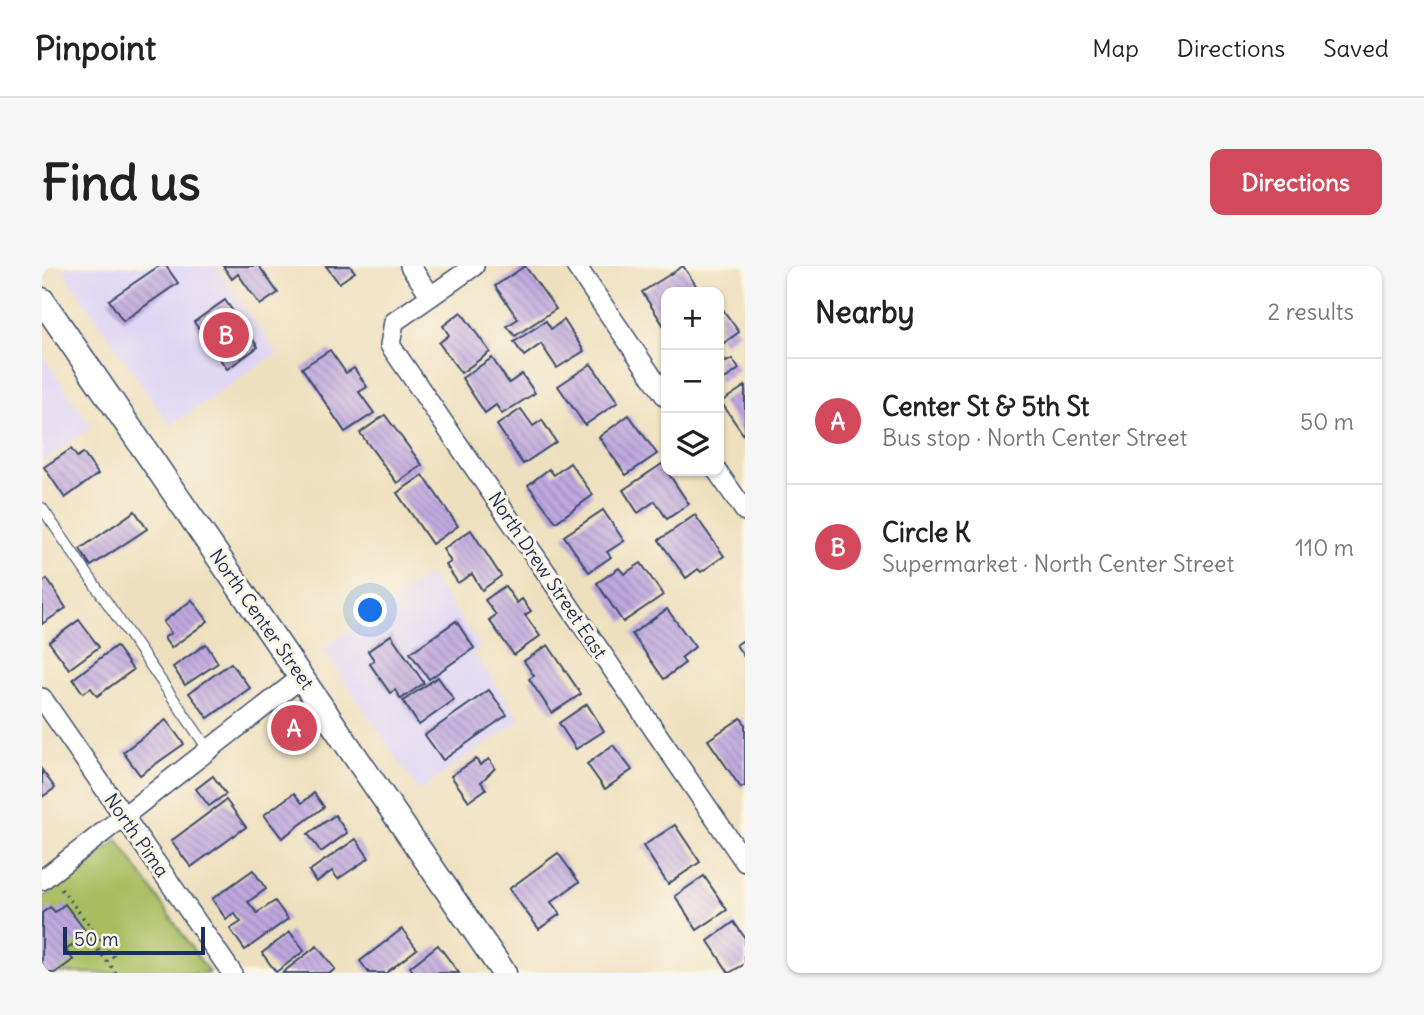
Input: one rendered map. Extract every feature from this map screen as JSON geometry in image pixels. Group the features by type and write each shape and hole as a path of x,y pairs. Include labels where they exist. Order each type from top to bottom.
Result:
{"street":[{"path":"410,266 431,296"},
{"name":"North Drew Street East","path":"474,266 394,322 390,345 745,862"},
{"path":"576,266 661,390"},
{"name":"North Center Street","path":"42,300 504,973"},
{"path":"720,476 745,511"},
{"path":"46,877 302,677"},
{"name":"North Pima","path":"42,698 232,973"}],"lane":[{"path":"42,508 208,749"}],"path":[{"path":"46,877 115,959"},
{"path":"96,934 90,939 116,973"}],"shaded area":[{"path":"69,266 216,266 277,353 170,426 63,271"},
{"path":"42,355 92,427 42,462"},
{"path":"429,574 481,647 474,653 521,720 419,791 322,648"}],"green space":[{"path":"118,840 209,973 42,973 42,899"}],"building":[{"path":"159,266 166,266 178,283 123,321 109,300"},
{"path":"223,266 259,266 278,293 260,305 238,274 232,279"},
{"path":"326,266 350,266 355,272 339,283"},
{"path":"525,266 556,309 515,336 507,326 518,319 495,286"},
{"path":"683,266 697,287 661,287 661,321 642,292"},
{"path":"225,300 258,347 227,369 194,322"},
{"path":"724,311 739,332 724,343"},
{"path":"461,312 490,352 461,373 439,343 449,335 443,326"},
{"path":"564,320 584,351 557,368 541,344 524,356 514,342 546,321 551,329"},
{"path":"330,350 346,373 354,368 367,387 359,392 374,413 345,432 302,368"},
{"path":"492,358 509,383 522,374 535,393 502,414 496,405 485,413 462,378"},
{"path":"724,359 726,362 732,359 739,369 724,380"},
{"path":"591,364 618,402 585,425 558,386"},
{"path":"745,386 745,437 724,406 724,400"},
{"path":"521,409 533,426 542,420 556,442 523,464 497,425"},
{"path":"385,415 422,465 397,483 360,433"},
{"path":"629,415 657,454 626,475 599,437"},
{"path":"71,449 77,457 83,453 98,474 65,498 44,467"},
{"path":"570,463 593,495 556,522 528,485 549,469 554,475"},
{"path":"661,465 661,476 670,476 689,504 667,519 655,501 638,513 623,490"},
{"path":"423,475 458,526 432,544 397,493"},
{"path":"603,510 624,541 607,552 611,557 589,572 564,536"},
{"path":"135,511 147,529 91,566 80,549"},
{"path":"695,515 724,556 701,572 698,569 686,578 659,540"},
{"path":"471,530 501,576 482,590 472,574 458,583 446,565 451,562 443,549"},
{"path":"641,563 663,595 623,622 597,583 619,568 624,574"},
{"path":"47,579 66,608 42,624 42,583"},
{"path":"505,586 517,603 522,599 531,611 525,615 540,636 514,655 489,620 496,615 485,600"},
{"path":"192,600 208,621 171,648 164,638 171,633 163,622"},
{"path":"667,609 695,647 681,658 685,663 664,679 632,634"},
{"path":"79,620 99,647 69,669 49,642"},
{"path":"456,621 474,648 429,679 410,653"},
{"path":"391,635 424,683 401,699 395,690 390,693 370,664 374,660 368,651"},
{"path":"745,639 745,658 736,645"},
{"path":"206,644 218,663 185,685 173,667"},
{"path":"548,645 581,694 552,713 529,679 534,676 524,661"},
{"path":"116,646 133,670 97,696 91,688 83,693 73,679"},
{"path":"231,663 250,688 208,718 189,693"},
{"path":"438,677 454,700 419,725 403,701"},
{"path":"489,690 507,715 443,760 425,735"},
{"path":"587,704 604,731 576,749 559,723"},
{"path":"741,718 745,724 745,786 741,788 708,740"},
{"path":"166,720 184,744 140,775 123,752"},
{"path":"613,745 632,770 605,789 587,764"},
{"path":"476,759 480,765 489,759 495,768 481,782 486,789 469,801 451,776"},
{"path":"42,770 55,788 42,797"},
{"path":"213,776 226,794 209,806 196,789"},
{"path":"294,793 302,803 314,793 324,807 282,838 264,815"},
{"path":"226,800 246,827 191,867 171,841"},
{"path":"335,815 347,833 321,852 308,834"},
{"path":"675,825 700,862 668,884 643,846"},
{"path":"356,839 369,858 338,879 332,871 316,882 309,871"},
{"path":"558,853 579,882 551,902 560,914 539,929 509,889"},
{"path":"253,870 266,889 248,902 257,913 275,901 288,919 245,950 230,929 241,922 234,913 226,919 212,899"},
{"path":"704,876 727,910 697,930 675,896"},
{"path":"65,904 87,933 66,950 73,960 55,973 42,973 42,913 50,907 55,912"},
{"path":"734,922 745,938 745,964 729,973 708,941"},
{"path":"402,929 417,949 386,973 369,973 360,961"},
{"path":"290,932 304,951 276,972 262,953"},
{"path":"438,945 459,973 414,973 410,967"},
{"path":"317,946 335,969 330,973 282,973"}],"place":[{"name":"Circle K","path":"226,335"},
{"name":"Center St & 5th St","path":"294,728"}]}
